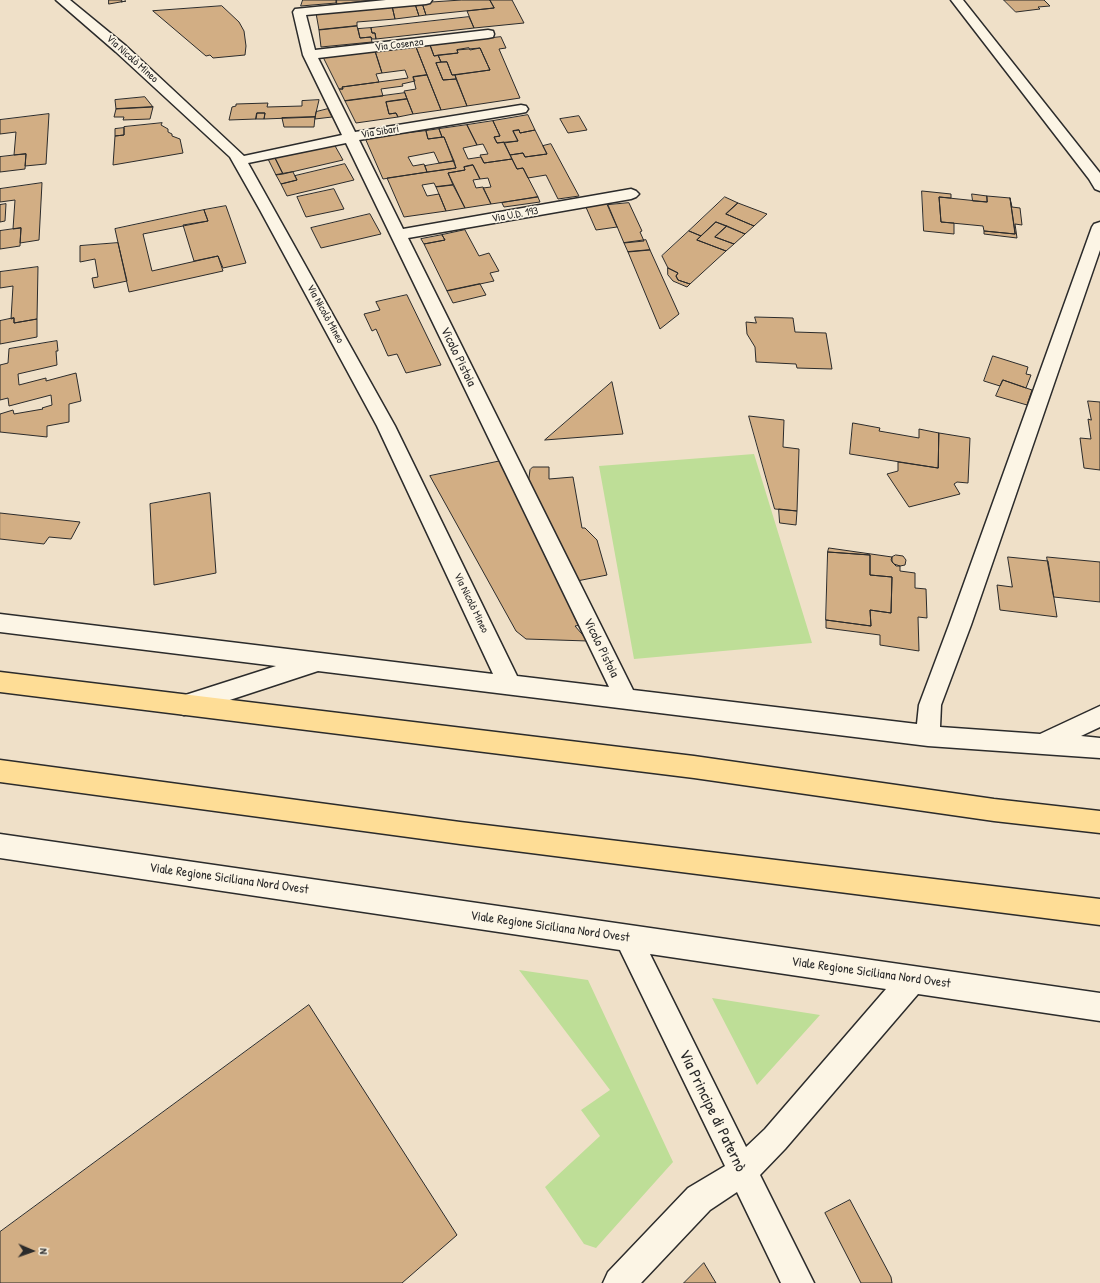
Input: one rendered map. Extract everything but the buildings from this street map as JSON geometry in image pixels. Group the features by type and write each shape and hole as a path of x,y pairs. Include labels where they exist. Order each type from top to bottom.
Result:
{"main road":[{"path":"0,682 694,767 994,810 1100,822"},
{"path":"0,771 452,832 1100,912"}],"street":[{"name":"Via Nicolò Mineo","path":"62,0 97,28 236,155 386,426 510,685"},
{"name":"Vicolo Pistoia","path":"426,0 299,12 310,55 626,699"},
{"path":"957,0 1096,178 1100,186"},
{"name":"Via Cosenza","path":"310,55 488,34"},
{"name":"Via Sibari","path":"239,161 351,137 521,109"},
{"name":"Via U.D. 193","path":"398,235 631,194"},
{"path":"928,736 930,705 960,625 1100,227"},
{"path":"0,623 928,736 1100,748"},
{"path":"184,705 319,662"},
{"path":"1044,743 1100,716"},
{"name":"Viale Regione Siciliana Nord Ovest","path":"0,846 1100,1007"},
{"name":"Via Principe di Paternò","path":"628,938 798,1283"},
{"path":"619,1283 699,1199 742,1172 775,1139 913,979"},
{"path":"1032,997 1100,998"}],"green space":[{"path":"754,454 812,643 634,659 599,466"},
{"path":"519,970 588,980 673,1162 596,1248 584,1244 545,1187 600,1136 581,1110 610,1090"},
{"path":"712,998 820,1015 757,1085"}]}
